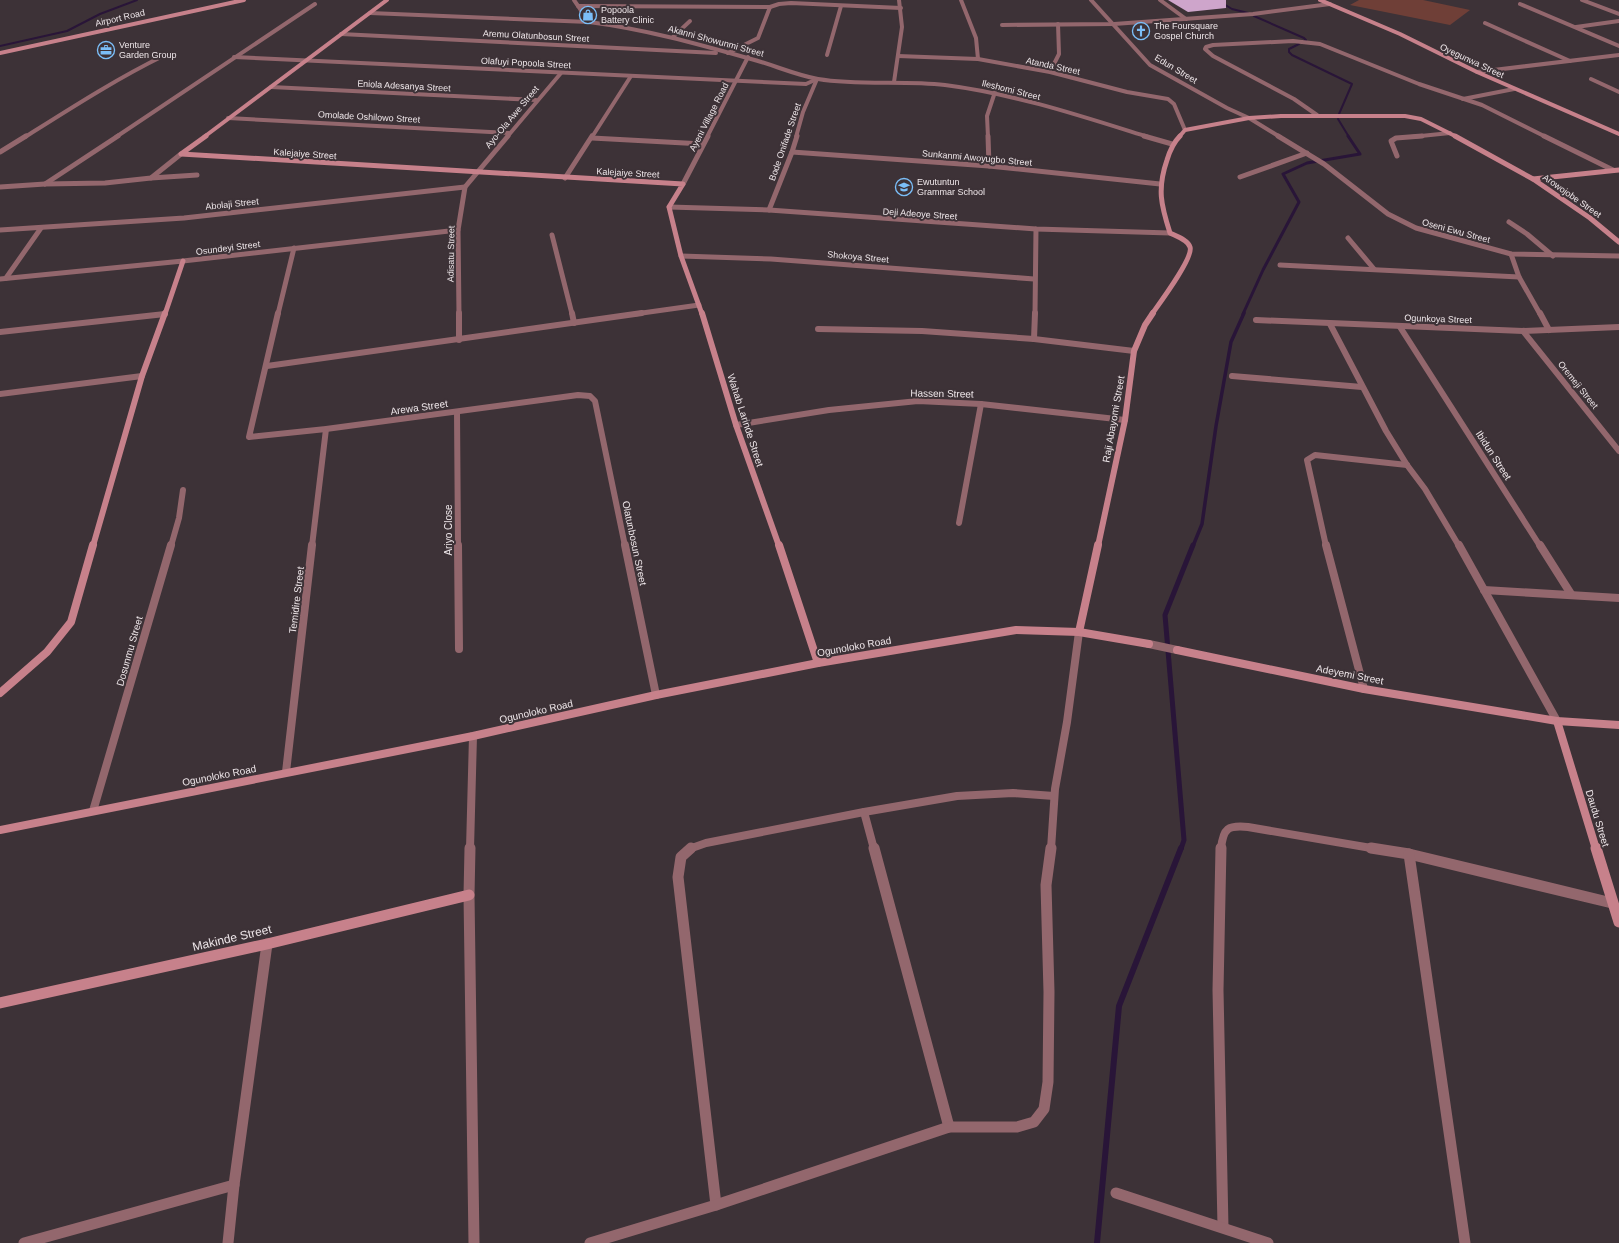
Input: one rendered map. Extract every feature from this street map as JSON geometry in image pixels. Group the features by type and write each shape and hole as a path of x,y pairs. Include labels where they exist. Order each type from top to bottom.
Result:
{"street":[{"name":"Airport Road","path":"0,50 222,0"},
{"name":"Airport Road","path":"0,54 244,0"},
{"path":"151,178 228,118 387,0"},
{"path":"574,0 589,22"},
{"path":"645,7 649,0"},
{"path":"713,6 715,0"},
{"path":"894,82 902,26 899,0"},
{"path":"961,0 976,38 978,59"},
{"name":"Edun Street","path":"1091,0 1150,65 1227,108 1249,118"},
{"path":"1160,0 1186,19"},
{"name":"Oyegunwa Street","path":"1320,0 1400,34 1514,89 1619,134"},
{"path":"1582,0 1619,14"},
{"path":"578,6 770,7 779,4 791,3 901,8"},
{"path":"44,184 315,4"},
{"path":"1002,25 1114,24 1253,14 1330,4"},
{"path":"1520,4 1619,46"},
{"path":"827,54 842,6"},
{"path":"729,53 758,38 770,7"},
{"name":"Akanni Showunmi Street","path":"370,13 589,22 615,25 673,37 817,79"},
{"path":"673,37 690,21"},
{"path":"1576,28 1619,22"},
{"path":"1485,23 1570,61"},
{"path":"1050,72 1059,54 1058,24"},
{"name":"Aremu Olatunbosun Street","path":"341,34 729,53"},
{"path":"1317,115 1294,99 1213,56 1205,49 1206,47 1213,45 1274,41 1310,42 1327,47 1419,84 1482,105 1612,170"},
{"path":"0,152 95,93 138,68 165,55"},
{"path":"1477,72 1619,55"},
{"name":"Atanda Street","path":"898,56 978,59 1050,72 1127,92 1168,99 1174,104 1185,130"},
{"name":"Olafuyi Popoola Street","path":"234,57 806,84 817,79"},
{"name":"Ayeni Village Road","path":"683,184 748,58"},
{"name":"Ayo-Ola Awe Street","path":"476,172 536,100 561,73"},
{"path":"565,178 631,76"},
{"name":"Ileshomi Street","path":"817,79 943,85 995,92 1172,144"},
{"name":"Bode Onifade Street","path":"768,210 792,152 803,112 817,79"},
{"path":"1591,79 1619,92"},
{"name":"Eniola Adesanya Street","path":"271,87 536,100"},
{"path":"1462,99 1514,89"},
{"path":"989,166 987,116 995,92"},
{"name":"Arowojobe Street","path":"1185,130 1249,118 1317,115 1414,117 1450,133 1533,179 1590,218 1619,242"},
{"name":"Omolade Oshilowo Street","path":"228,118 509,133"},
{"name":"Oseni Ewu Street","path":"1249,118 1324,164 1388,214 1416,228 1511,254 1553,256 1619,256"},
{"path":"1170,233 1162,209 1160,184 1162,172 1172,144 1185,130"},
{"path":"1398,156 1391,143 1391,140 1396,138 1450,133"},
{"path":"592,138 704,144"},
{"name":"Sunkanmi Awoyugbo Street","path":"792,152 989,166 1160,184"},
{"path":"1240,177 1307,153"},
{"name":"Kalejaiye Street","path":"182,154 328,164 683,184"},
{"path":"1533,179 1619,170"},
{"name":"Adisatu Street","path":"459,340 458,230 465,187 476,172"},
{"path":"0,187 44,184 105,183 197,175"},
{"path":"670,207 683,184"},
{"name":"Abolaji Street","path":"0,230 184,218 465,187"},
{"name":"Deji Adeoye Street","path":"670,207 768,210 1036,229 1170,233"},
{"name":"Wahab Larinde Street","path":"670,207 681,256 699,305 736,425 776,536 818,663"},
{"path":"1509,222 1527,234 1553,256"},
{"path":"3,278 41,228"},
{"path":"1034,339 1036,229"},
{"name":"Osundeyi Street","path":"3,278 183,261 458,230"},
{"name":"Raji Abayomi Street","path":"1079,632 1125,420 1134,351 1145,325 1178,276 1191,252 1190,246 1186,242 1170,233"},
{"path":"552,235 574,323"},
{"path":"1348,238 1374,269"},
{"path":"294,248 267,366 699,305"},
{"path":"1511,254 1519,277 1549,330"},
{"name":"Shokoya Street","path":"681,256 771,259 1034,279"},
{"path":"0,693 30,668 61,638 71,622 142,376 183,261"},
{"path":"1280,265 1519,277"},
{"path":"0,332 165,314"},
{"name":"Ogunkoya Street","path":"1256,320 1523,331 1619,327"},
{"path":"1330,324 1362,387 1407,465 1424,488 1484,590 1557,721"},
{"name":"Ibidun Street","path":"1400,327 1571,594"},
{"path":"818,329 922,331 1034,339 1134,351"},
{"name":"Oremeji Street","path":"1523,331 1619,451"},
{"name":"Arewa Street","path":"267,366 249,437 326,429 578,395 590,396"},
{"path":"0,394 142,376"},
{"path":"1232,376 1362,387"},
{"name":"Olatunbosun Street","path":"590,396 595,402 656,695"},
{"name":"Hassen Street","path":"736,425 829,410 918,401 981,404 1125,420"},
{"path":"959,523 981,404"},
{"name":"Ariyo Close","path":"457,412 459,649"},
{"name":"Temidire Street","path":"286,772 326,429"},
{"path":"1364,689 1330,564 1307,460 1315,455 1407,465"},
{"name":"Dosunmu Street","path":"93,811 179,518 183,493"},
{"path":"1484,590 1619,598"},
{"name":"Ogunoloko Road","path":"0,830 473,736 656,695 818,663 1016,630 1079,632"},
{"path":"590,1243 716,1205 949,1127 1017,1127 1034,1122 1044,1109 1048,1082 1050,992 1046,885 1051,850 1054,796 1068,722 1079,632"},
{"name":"Adeyemi Street","path":"1079,632 1149,644 1364,689 1557,721 1619,725"},
{"name":"Daudu Street","path":"1557,721 1619,922"},
{"path":"473,736 469,895 474,1243"},
{"path":"716,1205 677,864 682,854 693,846 864,812 957,796 1013,793 1054,796"},
{"path":"864,812 949,1127"},
{"path":"1223,1227 1218,990 1222,835 1228,828 1234,825 1409,854 1612,903"},
{"path":"1409,854 1465,1243"},
{"name":"Makinde Street","path":"0,1003 267,944 469,895"},
{"path":"228,1243 234,1185 267,944"},
{"path":"24,1243 234,1185"},
{"path":"1116,1193 1268,1243"}],"shaded area":[{"path":"1359,0 1423,0 1470,10 1450,25 1350,5"}],"building":[{"path":"1168,0 1226,0 1226,8 1188,12"}],"waterway":[{"path":"0,46 67,31 100,14 137,0"},
{"path":"1217,0 1232,9 1248,13"},
{"path":"1254,16 1304,38 1306,40 1304,41"},
{"path":"1299,44 1289,49 1289,52 1292,55 1352,84 1339,114"},
{"path":"1338,119 1349,137"},
{"path":"1243,314 1263,270 1299,202 1283,174 1307,163 1360,154 1348,136"},
{"path":"1193,546 1202,524 1216,426 1231,342 1244,313"},
{"path":"1181,849 1184,840 1165,615 1193,545"},
{"path":"1097,1243 1119,1006 1181,848"}],"place":[{"name":"Popoola Battery Clinic","path":"588,15"},
{"name":"The Foursquare Gospel Church","path":"1141,31"},
{"name":"Venture Garden Group","path":"106,50"},
{"name":"Ewutuntun Grammar School","path":"904,187"}]}
